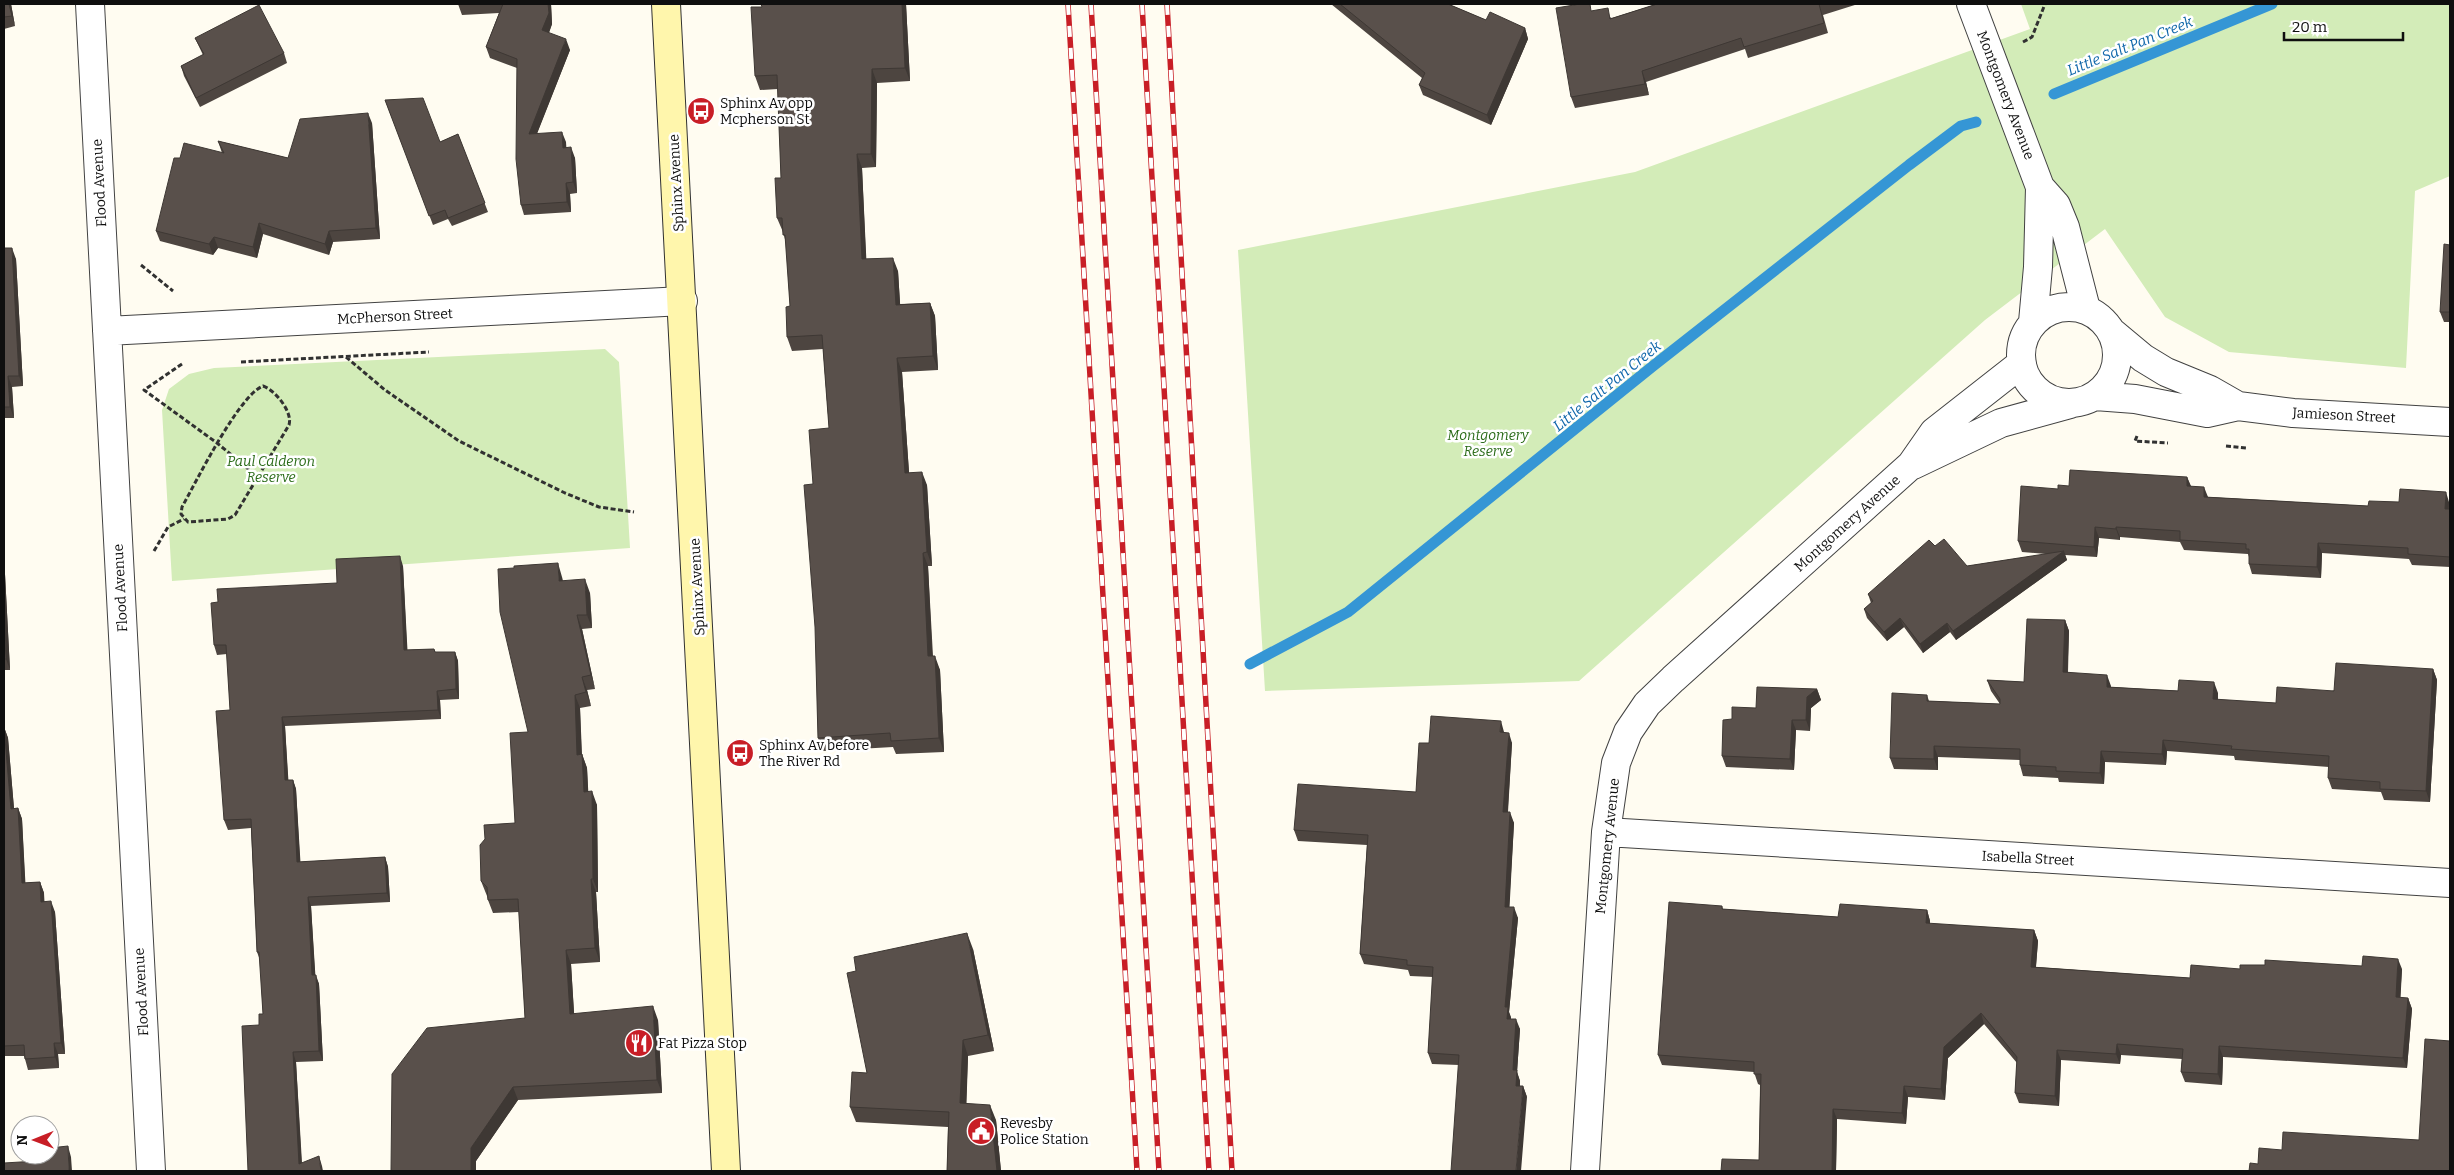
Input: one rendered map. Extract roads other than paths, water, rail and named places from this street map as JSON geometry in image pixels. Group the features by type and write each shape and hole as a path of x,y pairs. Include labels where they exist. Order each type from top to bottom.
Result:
{"street":[{"name":"Flood Avenue","path":"90,4 151,1171"},
{"name":"Sphinx Avenue","path":"666,4 683,301 726,1171"},
{"name":"Montgomery Avenue","path":"1971,4 2006,92 2040,187 2056,206 2065,227 2086,309"},
{"name":"Montgomery Avenue","path":"2033,322 2038,267 2040,187"},
{"name":"McPherson Street","path":"107,331 683,301"},
{"path":"2062,307 2086,309 2106,323 2117,344 2116,368 2111,379 2083,400 2048,399 2038,392 2030,383 2022,363 2023,341 2033,322 2047,312 2062,307"},
{"name":"Jamieson Street","path":"2112,333 2143,358 2166,372 2210,390 2238,406"},
{"name":"Montgomery Avenue","path":"1585,1171 1606,832 1616,763 1628,732 1648,704 1673,679 1911,465 1934,432 2022,363"},
{"name":"Montgomery Avenue","path":"1911,465 2001,423 2083,400"},
{"name":"Jamieson Street","path":"2083,400 2135,400 2208,413 2238,406 2293,413 2450,422"},
{"name":"Isabella Street","path":"1606,832 2450,883"}],"waterway":[{"name":"Little Salt Pan Creek","path":"2054,94 2272,4"},
{"name":"Little Salt Pan Creek","path":"1250,664 1348,612 1653,366 1909,165 1961,126 1976,122"}],"railway":[{"path":"1068,4 1137,1171"},
{"path":"1091,4 1159,1171"},
{"path":"1142,4 1209,1171"},
{"path":"1167,4 1232,1171"}],"place":[{"name":"Sphinx Av opp Mcpherson St","path":"701,111"},
{"name":"Sphinx Av before The River Rd","path":"740,753"},
{"name":"Fat Pizza Stop","path":"639,1043"},
{"name":"Revesby Police Station","path":"981,1131"}],"park label":[{"name":"Montgomery Reserve","path":"1488,444"},
{"name":"Paul Calderon Reserve","path":"271,470"}]}
